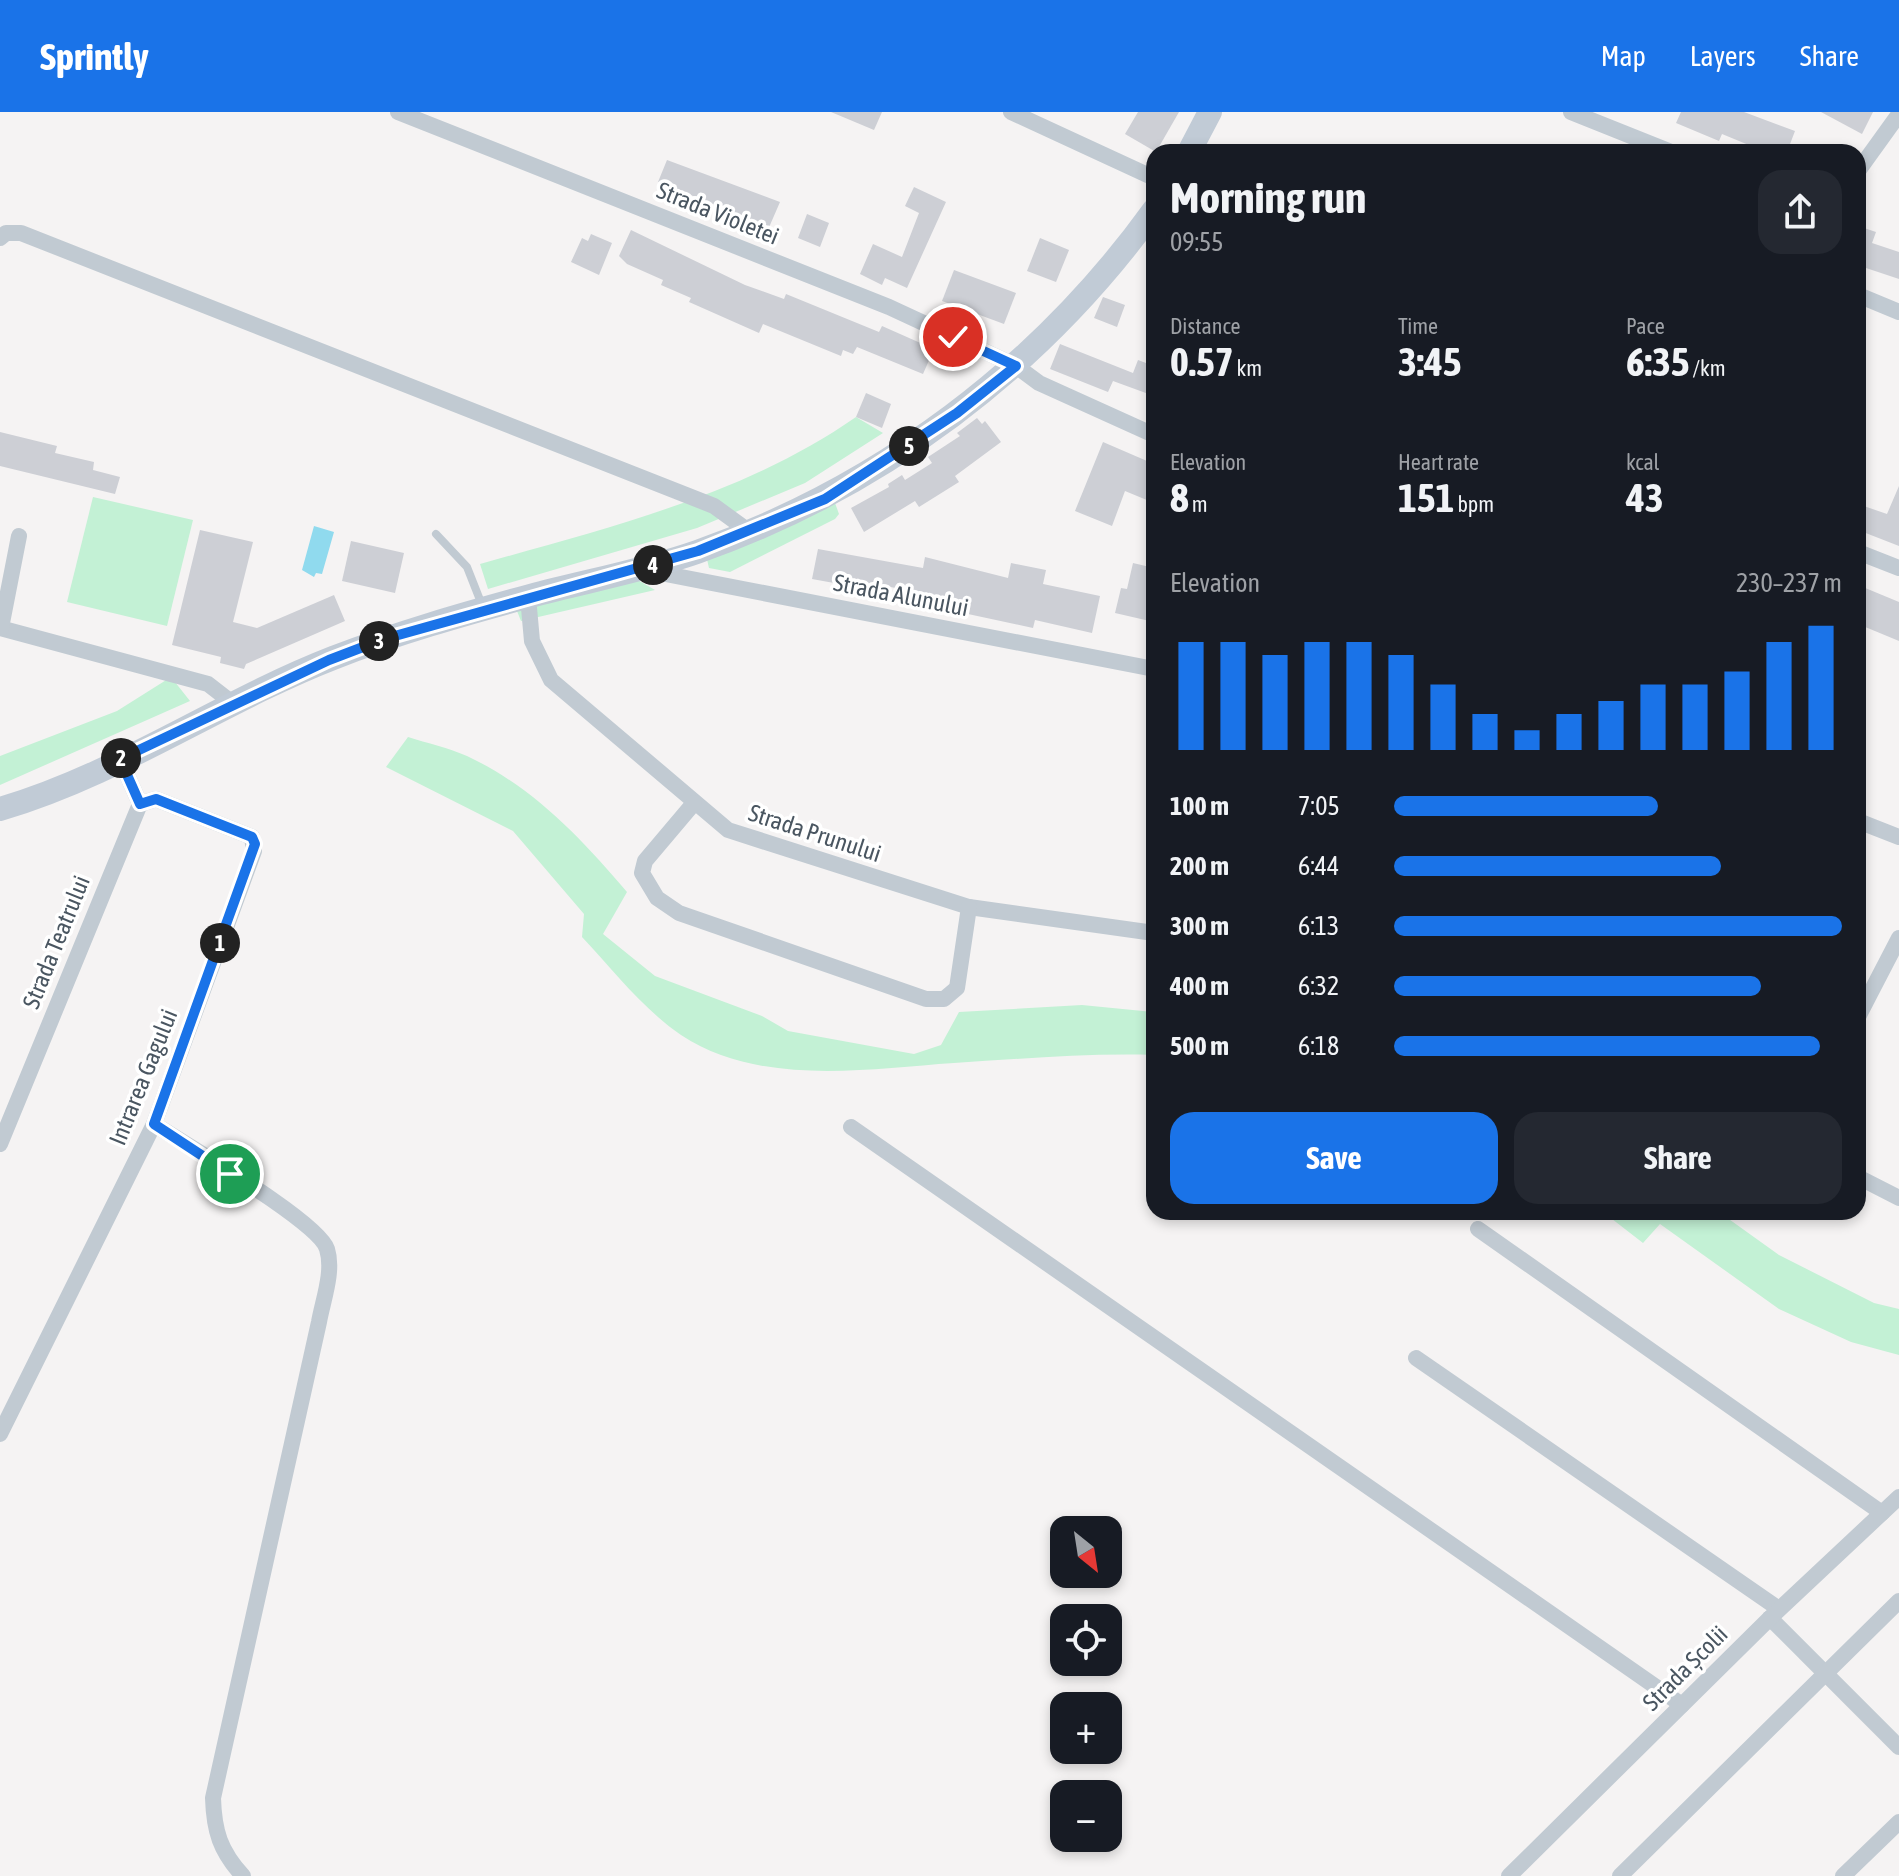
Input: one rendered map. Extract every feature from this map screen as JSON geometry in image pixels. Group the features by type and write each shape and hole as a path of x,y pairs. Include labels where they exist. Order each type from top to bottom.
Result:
{"street":[{"name":"Strada Violetei","path":"398,112 889,307 1016,366 1039,383 1146,431"},
{"path":"1011,112 1146,174"},
{"path":"1193,144 1210,112"},
{"path":"1571,112 1651,144"},
{"path":"1866,160 1899,114"},
{"path":"0,809 35,798 329,660 528,597 698,551 825,499 957,413 1016,366 1094,283 1146,220"},
{"path":"0,238 6,233 21,233 36,238 714,506 747,530"},
{"path":"1866,298 1899,312"},
{"path":"19,536 1,628 208,684 235,705"},
{"path":"1866,555 1899,568"},
{"name":"Strada Alunului","path":"639,569 1146,667"},
{"name":"Strada Prunului","path":"528,597 532,641 551,680 728,830 969,907 1146,932"},
{"path":"120,759 140,804"},
{"name":"Intrarea Gagului","path":"0,1434 154,1124 255,844 252,837 156,799 140,804"},
{"path":"694,803 645,861 642,873 657,898 679,913 926,999 944,999 957,988 969,907"},
{"name":"Strada Teatrului","path":"0,1144 140,804"},
{"path":"1866,824 1899,837"},
{"path":"1866,985 1899,939"},
{"path":"154,1124 307,1224 327,1247 328,1273 319,1322 213,1798 214,1829 225,1856 243,1876"},
{"path":"851,1127 1682,1705"},
{"path":"1866,1181 1899,1198"},
{"path":"1478,1229 1882,1513"},
{"path":"1416,1358 1775,1614 1826,1673 1899,1747"},
{"name":"Strada Școlii","path":"1509,1876 1775,1614 1899,1497"},
{"path":"1620,1876 1899,1601"},
{"path":"1843,1876 1899,1822"}],"lane":[{"path":"436,534 467,567 484,610"}],"green space":[{"path":"856,417 883,433 805,483 697,528 488,589 480,564 626,522 722,488 814,444"},
{"path":"93,497 193,520 167,626 67,602"},
{"path":"835,503 839,514 835,519 730,572 709,568 706,555"},
{"path":"629,575 655,590 521,621 513,601"},
{"path":"171,677 190,701 0,785 0,756 117,711"},
{"path":"408,737 460,753 513,783 574,833 627,892 603,934 655,976 762,1016 788,1031 914,1054 941,1045 959,1012 1082,1005 1146,1011 1146,1055 1054,1057 814,1071 744,1062 712,1051 681,1035 629,989 582,937 584,914 513,831 386,767"},
{"path":"1613,1220 1730,1220 1779,1255 1874,1303 1899,1309 1899,1355 1851,1342 1779,1309 1660,1224 1643,1243"}],"water":[{"path":"314,526 334,532 322,574 316,573 314,577 302,570"}],"building":[{"path":"831,112 882,112 874,130"},
{"path":"1138,112 1179,112 1161,144 1146,146 1125,134"},
{"path":"1681,112 1744,112 1795,131 1790,144 1746,144 1722,134 1719,141 1676,123"},
{"path":"1821,112 1873,112 1862,134"},
{"path":"667,160 780,202 767,232 746,223 748,218 658,182"},
{"path":"914,187 946,202 907,288 885,278 882,285 860,274 873,244 902,257 919,213 905,206"},
{"path":"807,214 829,223 820,247 798,238"},
{"path":"1866,229 1876,232 1872,243 1899,252 1899,279 1866,268"},
{"path":"631,230 745,285 784,299 786,294 879,332 882,326 934,349 923,374 857,347 853,354 843,350 841,356 763,324 759,333 689,302 691,298 661,285 663,280 627,264 619,256"},
{"path":"591,234 612,243 599,275 571,262 582,238 588,241"},
{"path":"1040,238 1069,250 1056,282 1027,271"},
{"path":"954,270 1016,293 1004,324 942,301"},
{"path":"1103,297 1125,305 1117,327 1094,318"},
{"path":"1060,344 1133,373 1138,360 1146,363 1146,393 1113,381 1108,392 1050,369"},
{"path":"866,393 891,404 882,428 856,417"},
{"path":"977,418 982,424 985,421 1001,442 955,476 959,482 919,507 915,501 864,532 851,508 889,487 888,484 902,475 905,480 932,463 928,457 960,436 957,433"},
{"path":"0,432 57,446 55,453 94,462 93,470 120,477 115,494 0,466"},
{"path":"1103,442 1146,461 1146,500 1125,491 1112,526 1075,511"},
{"path":"1899,486 1899,546 1866,533 1866,507 1887,514"},
{"path":"200,530 253,542 233,622 257,628 334,595 345,621 246,664 244,669 220,663 221,657 172,645"},
{"path":"351,541 404,553 395,593 342,581"},
{"path":"818,549 923,568 925,557 1008,578 1011,563 1046,570 1043,584 1100,596 1092,633 1035,620 1033,628 968,614 933,604 935,598 891,587 889,599 866,595 867,589 812,579"},
{"path":"1133,563 1146,566 1146,620 1115,613 1121,588 1127,589"},
{"path":"1866,588 1899,602 1899,641 1866,627"}],"route":[{"path":"230,1174 154,1124 255,844 252,837 156,799 140,804 120,759 329,660 384,639 698,551 825,499 957,413 1016,366 953,337"}]}
